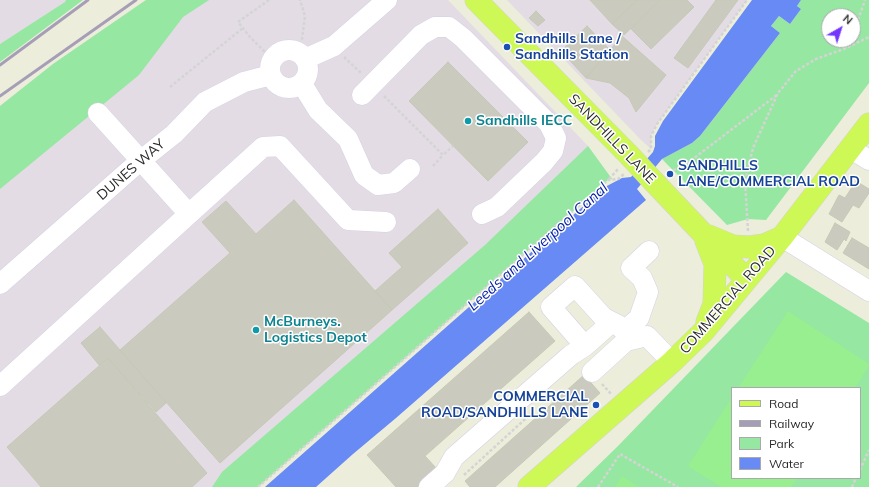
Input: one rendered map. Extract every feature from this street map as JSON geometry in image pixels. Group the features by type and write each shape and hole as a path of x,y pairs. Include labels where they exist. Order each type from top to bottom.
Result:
{"main road":[{"name":"SANDHILLS LANE","path":"476,0 635,159 654,182 746,279"},
{"name":"COMMERCIAL ROAD","path":"529,487 672,362 704,331 782,237 869,124"},
{"path":"702,233 733,246 749,247 764,245 782,237"},
{"path":"702,233 715,264 714,304 704,331"}],"street":[{"name":"DUNES WAY","path":"0,284 140,161 174,134 205,102 272,67 282,52 289,50 300,55 334,46 387,0"},
{"path":"367,90 421,35 435,27 449,27 463,38 549,124 556,138 553,151 544,162 497,207 482,214"},
{"path":"272,67 275,82 285,88 291,88 302,84 308,72 308,65 300,55"},
{"path":"302,84 318,110 348,139 364,174 378,186 394,183 410,169"},
{"path":"98,113 189,214"},
{"path":"0,386 263,147 280,146 348,220 386,222"},
{"path":"850,149 869,160"},
{"path":"782,237 869,291"},
{"path":"430,487 445,473 454,457 571,355 584,346 623,331 638,318 648,292 642,278 631,268 649,250"},
{"path":"584,346 551,307 576,286 604,318 623,331 647,336 672,362"},
{"path":"592,372 626,341 623,331"}],"path":[{"path":"269,0 238,22 272,67"},
{"path":"300,0 305,16 300,55"},
{"path":"258,487 608,180 618,179 635,159 651,149 651,136 657,124 747,0"},
{"path":"861,11 865,0"},
{"path":"170,87 243,28"},
{"path":"654,182 693,159 778,93 796,72 816,59 844,49 869,37"},
{"path":"343,56 367,90 443,155"},
{"path":"749,247 745,181 753,148 778,93"},
{"path":"433,166 453,146"},
{"path":"592,372 622,406"},
{"path":"462,477 535,410"},
{"path":"861,468 869,450"},
{"path":"598,487 620,454 678,487"}],"shaded area":[{"path":"0,0 66,0 66,2 0,44"},
{"path":"146,0 448,0 588,146 612,179 608,180 258,487 0,487 0,106 53,64"},
{"path":"507,0 747,0 657,124 651,136 651,149"}],"green space":[{"path":"66,0 83,0 0,62 0,44"},
{"path":"146,0 209,0 183,17 139,75 0,189 0,106 53,64"},
{"path":"801,0 869,0 869,83 766,220 748,219 727,225 662,159 692,143 700,136 780,33 771,26 779,16 790,24 801,9 797,6"},
{"path":"588,146 612,179 608,180 258,487 212,487 222,472 485,245"},
{"path":"786,272 869,323 869,487 576,487 618,446"},
{"path":"788,311 869,364 856,387 739,387"},
{"path":"731,399 731,479 796,479 791,487 721,487 688,466"},
{"path":"622,476 639,487 615,487"}],"water":[{"name":"Leeds and Liverpool Canal","path":"752,0 801,0 797,6 801,9 790,24 779,16 771,26 780,33 700,136 692,143 662,159 637,189 646,200 316,487 265,487 605,187 622,178 631,177 653,152 655,146 655,136 663,121"}],"building":[{"path":"590,0 637,0 612,24"},
{"path":"637,0 660,0 624,35 612,24"},
{"path":"660,0 687,0 694,7 651,49 631,29"},
{"path":"716,0 738,0 688,68 674,58"},
{"path":"536,11 545,20 538,26 529,18"},
{"path":"587,26 610,50 586,78 561,51"},
{"path":"622,36 666,75 636,112 629,98 610,83 586,78"},
{"name":"Sandhills IECC","path":"448,62 528,142 488,181 409,101"},
{"path":"856,181 869,189 869,193 859,208 853,205 842,222 829,214 839,195 845,198"},
{"name":"McBurneys. Logistics Depot","path":"294,200 392,310 220,463 120,350 230,253 202,222 226,201 256,234"},
{"path":"438,209 468,243 392,310 375,291 402,267 389,253"},
{"path":"835,223 850,232 846,241 844,239 837,250 825,242"},
{"path":"852,238 869,248 869,269 843,253"},
{"path":"529,312 555,341 425,456 437,469 417,487 396,487 367,455"},
{"path":"100,327 166,403 156,412 108,358 99,365 81,343"},
{"path":"108,358 207,473 192,487 41,487 7,447"},
{"path":"584,375 600,393 495,487 470,487 465,481"}],"railway":[{"path":"0,65 88,0"},
{"path":"0,96 136,0"}],"place":[{"name":"Sandhills Lane / Sandhills Station","path":"507,47"},
{"name":"Sandhills IECC","path":"468,121"},
{"name":"SANDHILLS LANE/COMMERCIAL ROAD","path":"670,174"},
{"name":"McBurneys. Logistics Depot","path":"256,330"},
{"name":"COMMERCIAL ROAD/SANDHILLS LANE","path":"596,405"}]}
